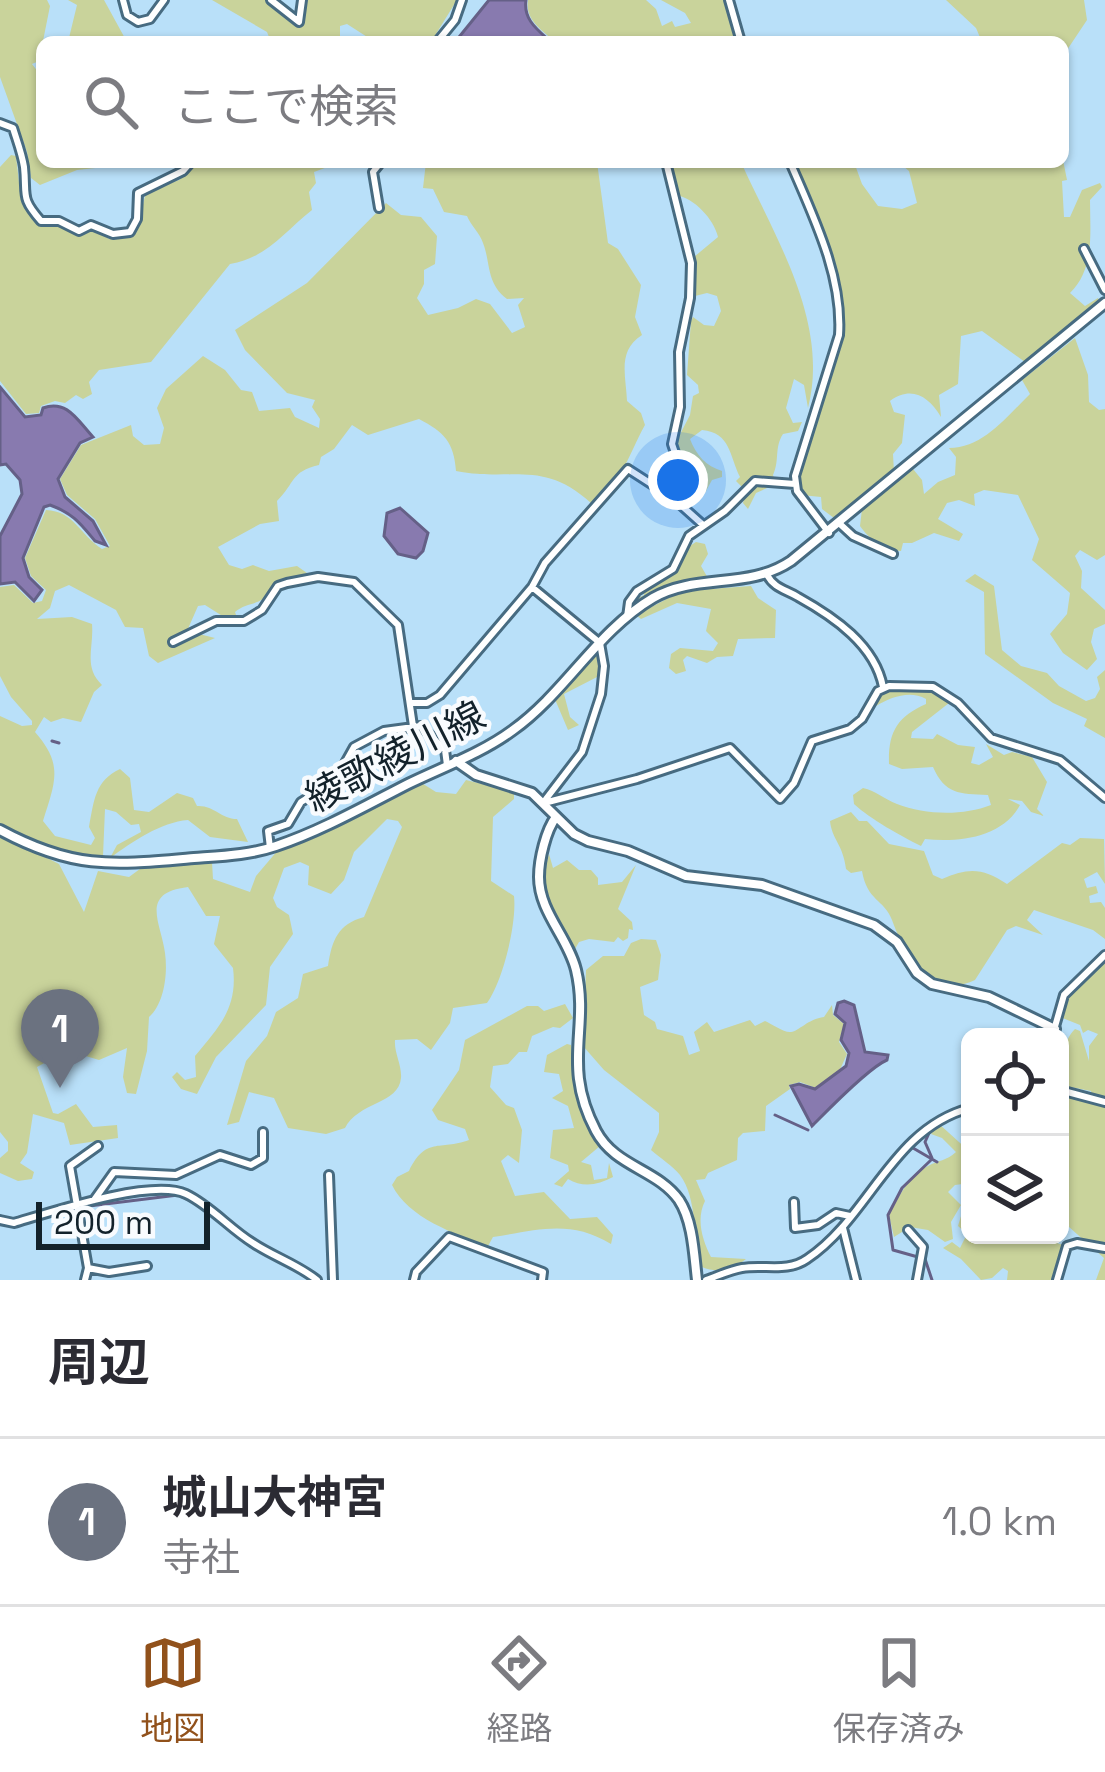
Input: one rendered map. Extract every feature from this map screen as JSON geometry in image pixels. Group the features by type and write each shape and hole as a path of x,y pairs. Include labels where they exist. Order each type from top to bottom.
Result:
{"main road":[{"name":"綾歌綾川線","path":"0,830 52,855 92,863 233,855 270,848 452,763 515,729 627,617 672,589 767,575 829,533 1105,303"},
{"path":"452,763 526,790 574,834 675,873 762,884 874,925 897,942 917,973 932,984 989,997 1044,1028"},
{"path":"556,817 539,880 545,908 577,975 575,1061 582,1097 598,1136 614,1156 678,1198 688,1224 697,1280"}],"street":[{"path":"123,0 127,15 138,22 150,19 164,0"},
{"path":"271,0 298,22 302,0"},
{"path":"442,36 462,0"},
{"path":"729,0 739,36"},
{"path":"0,123 13,128 24,168 22,194 28,206 41,221 58,221 79,231 91,225 113,234 130,232 137,219 138,193 186,168"},
{"path":"376,168 379,208"},
{"path":"667,168 691,263 690,298 679,352 673,498"},
{"path":"793,168 817,225 840,315 795,484"},
{"path":"1084,249 1105,290"},
{"path":"412,704 427,703 440,695 532,587 545,563 628,470 673,498 702,524"},
{"path":"627,617 629,602 673,568 689,536 755,481 795,484"},
{"path":"795,484 829,533"},
{"path":"840,524 893,554"},
{"path":"767,575 773,585 797,596 862,643 879,668 883,687"},
{"path":"172,642 216,621 244,621 262,610 278,586 338,577 362,587 398,625 413,725"},
{"path":"532,587 600,643 604,666 601,694 582,752 544,802"},
{"path":"883,687 933,687 958,703 991,738 1060,760 1105,798"},
{"path":"544,802 637,779 730,748 780,799 794,783 812,741 850,729 883,687"},
{"path":"270,848 268,831 288,824 301,802 328,789 354,747 384,731 413,725 427,730 452,763"},
{"path":"1054,1028 1064,995 1105,955"},
{"path":"1069,1092 1105,1102"},
{"path":"706,1280 742,1268 794,1266 843,1228 926,1127 961,1112"},
{"path":"94,1200 114,1172 176,1175 220,1155 251,1165 263,1158 262,1132"},
{"path":"85,1280 88,1268 70,1166 98,1146"},
{"path":"176,1175 177,1191"},
{"path":"329,1175 333,1280"},
{"path":"0,1220 14,1222 94,1200 177,1191 317,1280"},
{"path":"794,1202 795,1228 818,1225 836,1213 850,1216"},
{"path":"843,1228 856,1280"},
{"path":"908,1230 921,1243 917,1280"},
{"path":"414,1280 416,1271 449,1237 543,1272 542,1280"},
{"path":"1057,1280 1067,1246 1105,1248"},
{"path":"88,1268 110,1272 147,1266"}],"green space":[{"path":"0,0 47,0 44,36 36,36 36,62 32,64 36,69 36,168 96,168 40,185 31,178 27,152 0,77"},
{"path":"68,0 104,0 124,36 69,36 77,5"},
{"path":"212,0 266,0 296,18 301,0 457,0 435,36 366,36 347,24 340,26 340,36 269,36"},
{"path":"528,0 646,0 656,9 662,26 672,21 675,27 691,23 685,13 661,0 727,0 737,36 549,36 532,19"},
{"path":"946,0 1084,0 1087,20 1069,47 1069,36 979,36"},
{"path":"11,155 16,156 21,200 44,225 79,234 96,229 109,239 136,233 146,192 179,180 192,168 325,168 314,172 316,183 309,192 312,210 265,250 230,264 151,362 99,370 89,382 92,394 83,399 76,395 65,403 55,401 41,406 39,413 26,414 0,381 0,167"},
{"path":"425,168 598,168 608,243 618,249 641,285 635,317 642,335 629,348 625,373 627,401 641,413 645,425 618,478 591,503 542,476 456,471 446,439 419,419 368,435 352,425 319,465 298,474 277,501 279,521 260,524 218,547 229,565 242,569 297,566 307,573 238,609 237,618 198,606 187,631 215,638 158,663 149,656 143,628 125,627 116,610 69,585 55,591 50,608 37,619 72,617 92,624 91,664 102,685 81,722 63,718 51,722 44,717 35,732 50,754 54,774 43,821 55,836 91,845 95,838 89,827 97,792 120,769 130,778 134,810 149,812 177,793 193,798 197,806 237,819 248,842 210,837 188,820 157,829 110,858 117,845 141,832 139,824 131,825 105,809 103,856 77,858 50,851 0,825 0,716 22,726 32,721 0,676 0,587 14,585 33,603 42,601 46,590 31,576 25,558 46,510 70,519 102,549 110,546 95,519 67,495 60,479 81,445 131,425 133,436 144,445 160,444 164,428 157,408 166,389 203,356 225,370 241,390 252,392 259,411 290,408 295,417 319,428 320,419 312,407 315,400 287,393 245,350 235,330 307,283 386,203 401,215 421,217 437,236 435,264 424,270 417,298 428,315 476,299 490,304 512,333 525,327 518,305 524,298 507,299 496,286 482,239 467,216 444,212 433,189 423,188"},
{"path":"669,168 744,168 796,281 805,312 813,376 808,408 804,385 794,379 786,408 793,423 802,422 798,431 780,439 773,475 776,484 756,493 748,509 728,446 719,436 702,430 690,439 692,445 706,463 722,471 722,477 712,480 705,493 692,490 685,506 677,496 680,463 692,478 701,469 676,442 690,415 693,396 699,393 698,385 687,375 691,321 693,317 714,326 721,311 717,296 695,296 694,257 718,237 716,230 696,205 676,195"},
{"path":"795,168 856,168 878,206 902,209 917,203 905,168 1065,168 1064,217 1070,217 1082,190 1100,183 1102,187 1090,200 1084,273 1070,293 1085,306 1098,298 1100,302 1025,362 982,331 961,336 958,384 939,395 941,417 931,404 913,394 890,401 894,412 905,415 902,443 893,454 894,473 838,521 822,509 821,497 801,495 797,483 843,316 826,248"},
{"path":"1075,338 1088,375 1089,402 1105,409 1105,555 1097,560 1080,550 1075,556 1082,571 1081,588 1105,610 1105,624 1094,629 1091,642 1097,659 1087,670 1063,653 1050,634 1067,614 1070,593 1032,560 1039,539 1018,495 984,490 974,494 975,506 959,500 947,503 938,519 963,534 959,541 934,533 903,543 901,551 878,543 860,526 862,509 913,469 922,480 924,494 955,475 956,457 949,448 973,443 994,429 1030,394 1022,380"},
{"path":"696,542 705,544 708,554 701,566 709,580 631,608 644,595 642,590 675,571"},
{"path":"975,574 994,586 1002,650 1021,666 1047,673 1086,701 1095,698 1100,689 1097,677 1105,670 1105,738 1084,726 1087,719 1053,703 985,654 984,592 965,581"},
{"path":"751,586 758,598 776,610 775,638 738,639 733,656 707,663 687,656 683,660 686,671 676,674 669,668 671,654 680,648 713,651 718,643 706,631 711,609 677,603 641,619 636,615 682,591"},
{"path":"597,653 599,676 564,694 570,717 579,725 568,730 554,697"},
{"path":"926,688 949,703 912,732 911,738 933,739 937,734 958,745 975,747 971,763 979,765 993,757 986,744 1004,755 1032,757 1047,782 1037,809 1044,816 1031,812 1022,801 1008,799 1020,805 991,831 952,840 925,839 921,846 854,804 853,795 863,788 908,808 932,812 991,805 988,795 948,787 933,767 902,769 889,764 896,727 926,704 926,699 907,695 876,706 872,703 888,689"},
{"path":"466,780 514,792 514,799 493,817 491,881 514,896 508,951 487,1003 453,1008 450,1023 431,1050 417,1039 395,1040 401,1078 393,1093 359,1113 345,1128 326,1134 288,1128 274,1098 249,1092 239,1122 227,1125 246,1061 267,1036 276,1012 298,998 303,974 328,966 342,929 364,917 402,827 387,819 354,852 344,880 331,894 308,885 309,866 300,862 284,868 273,898 289,915 293,934 270,967 266,1005 216,1057 197,1094 181,1089 172,1077 177,1072 185,1080 196,1077 195,1056 230,1006 233,968 214,944 220,916 206,916 188,887 163,895 157,911 165,979 149,1017 147,1051 136,1094 127,1093 123,1077 127,1048 99,1060 79,1054 69,1069 48,1061 37,1067 53,1113 76,1104 93,1127 117,1125 118,1138 70,1145 64,1123 33,1114 27,1153 20,1163 34,1172 32,1179 18,1181 0,1173 0,1158 8,1151 8,1142 0,1132 0,834 59,864 84,912 98,871 129,877 144,866 212,862 213,879 250,892 256,876 278,850 420,782 436,792 456,794"},
{"path":"851,812 889,844 924,851 933,875 942,879 976,871 1007,884 1062,843 1104,839 1105,884 1097,872 1084,879 1087,888 1096,886 1098,893 1089,896 1090,903 1101,902 1105,908 1105,939 1093,930 1034,910 1027,920 1043,935 1016,926 1007,930 975,980 960,985 933,979 912,959 862,871 846,869 830,821"},
{"path":"549,854 553,868 567,860 579,870 591,870 598,885 622,882 636,865 618,909 632,922 628,938 618,937 614,942 589,939 575,949 550,904 545,880"},
{"path":"656,940 661,955 658,980 640,987 644,1015 657,1029 683,1036 689,1055 700,1051 694,1032 707,1022 714,1032 750,1020 755,1026 765,1021 791,1032 824,1017 832,1005 833,1015 844,1024 839,1042 847,1054 838,1074 816,1088 800,1082 789,1085 790,1089 766,1106 765,1131 738,1138 737,1160 696,1180 705,1201 701,1229 711,1257 746,1259 725,1269 702,1267 686,1185 651,1150 659,1132 659,1113 604,1070 583,1046 586,970 603,956 624,956 631,943"},
{"path":"1105,959 1105,1280 1096,1280 1104,1258 1069,1227 1069,1094 1092,1096 1091,1091 1069,1087 1069,1037 1075,1029 1080,1031 1089,1061 1089,1046 1098,1034 1083,1033 1080,1025 1060,1017 1066,996"},
{"path":"565,1004 573,1018 560,1028 532,1036 527,1052 519,1052 508,1064 493,1066 490,1087 514,1108 522,1130 519,1163 508,1155 501,1161 515,1196 544,1192 570,1219 597,1217 613,1235 611,1244 582,1231 553,1229 493,1237 488,1246 421,1216 392,1185 421,1153 469,1140 465,1129 438,1120 432,1110 459,1070 465,1040 527,1006 544,1011"},
{"path":"571,1045 577,1093 600,1146 581,1162 591,1165 594,1180 607,1178 609,1163 613,1177 590,1184 568,1179 562,1187 554,1184 569,1171 568,1165 550,1158 553,1130 574,1128 568,1106 552,1098 563,1091 559,1074 544,1072 547,1055"},
{"path":"938,1123 961,1144 961,1184 948,1192 961,1205 951,1222 953,1239 945,1242 928,1230 910,1227 894,1237 889,1215 905,1188 921,1170 956,1152 931,1134"},
{"path":"952,1242 960,1248 962,1244 1063,1245 1051,1280 1007,1280 1008,1271 1003,1268 981,1280 943,1248"}],"shaded area":[{"path":"489,0 526,0 529,19 545,36 460,36"},
{"path":"0,387 25,417 59,406 93,437 80,443 58,479 65,497 93,521 106,545 95,541 65,512 44,507 23,558 29,577 42,590 34,601 15,582 0,584 0,536 22,494 20,480 6,464 0,465"},
{"path":"400,508 428,533 416,558 398,554 384,536 387,513"},
{"path":"838,1003 854,1005 865,1052 888,1055 887,1060 812,1126 791,1086 815,1089 846,1066 849,1053 841,1040 845,1023 835,1014"}],"waterway":[{"path":"52,741 59,743"},
{"path":"775,1115 808,1130"},
{"path":"930,1131 925,1142 932,1158"},
{"path":"913,1148 937,1162"},
{"path":"931,1160 902,1188 888,1215 893,1250 925,1259 932,1280"},
{"path":"81,1207 178,1195 268,1255"},
{"path":"31,1221 72,1210"},
{"path":"0,1216 8,1219"},
{"path":"298,1270 310,1280"}],"place":[{"name":"城山大神宮","path":"60,1088"}]}
